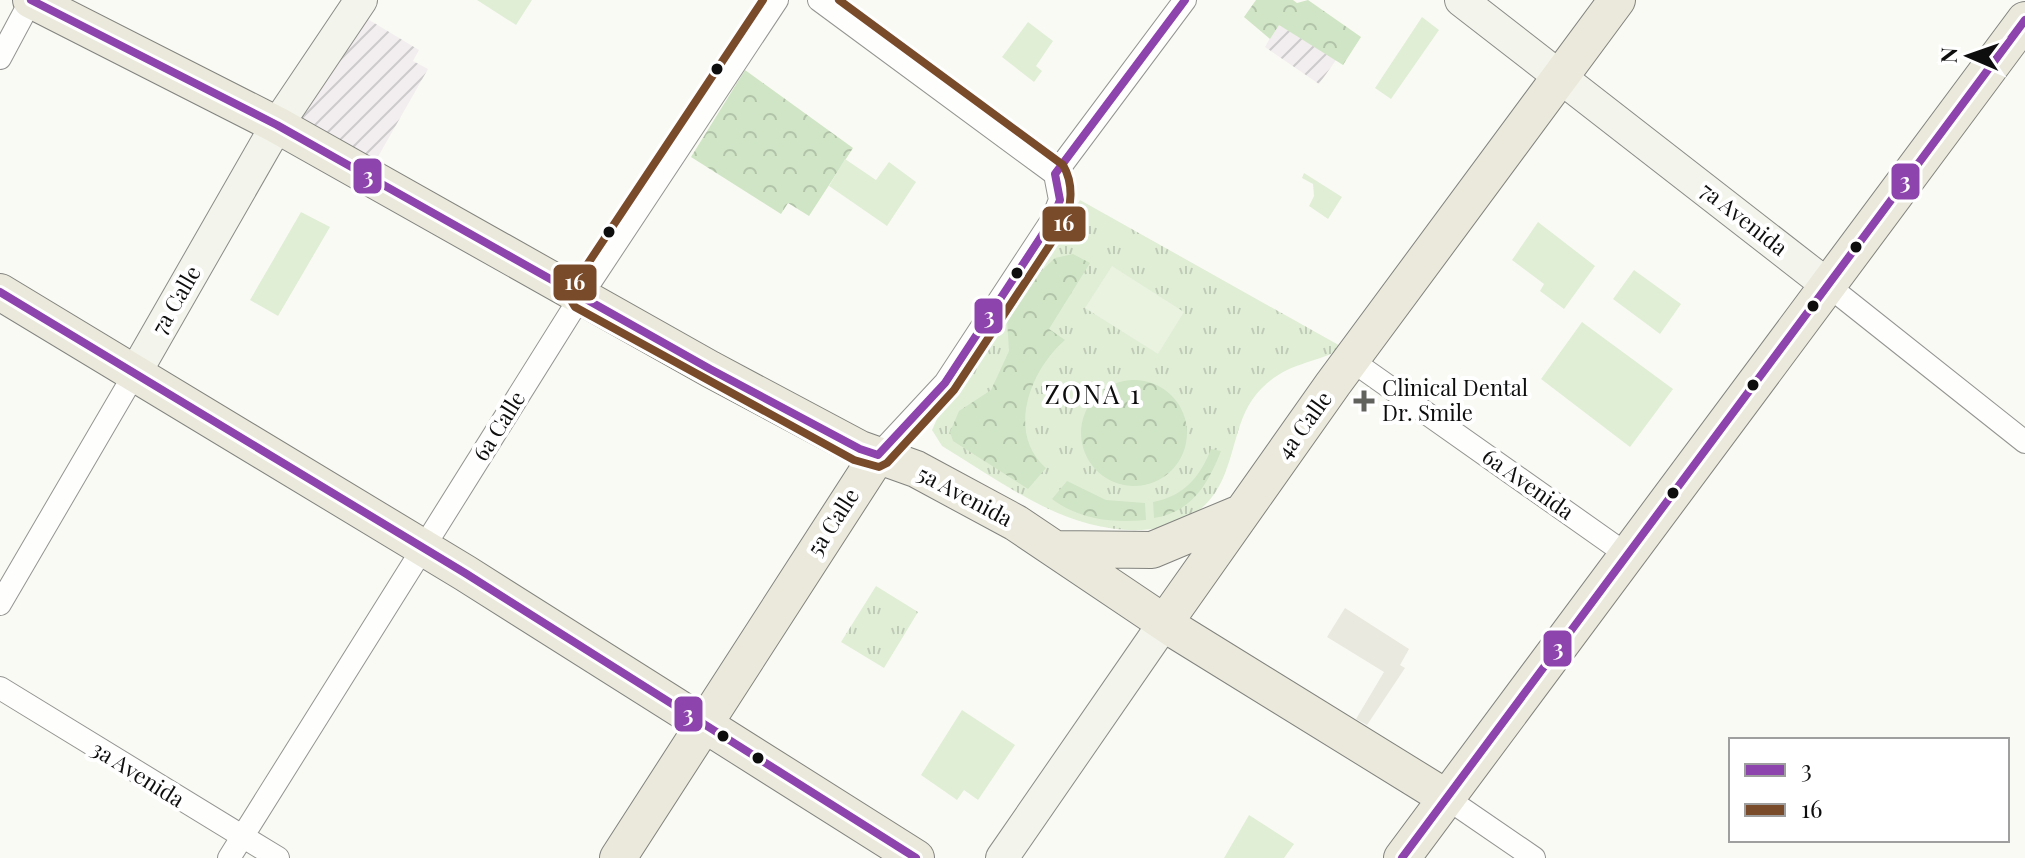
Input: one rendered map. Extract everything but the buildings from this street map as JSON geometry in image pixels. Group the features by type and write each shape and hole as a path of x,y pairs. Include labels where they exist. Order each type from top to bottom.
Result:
{"main road":[{"name":"5a Avenida","path":"31,0 277,125 710,369 860,449 929,475 1016,523 1165,622 1445,797"},
{"name":"7a Calle","path":"135,373 277,125 361,0"},
{"name":"7a Avenida","path":"1461,0 1826,284"},
{"name":"4a Calle","path":"1002,858 1239,514 1617,0"},
{"path":"1402,858 2025,20"},
{"path":"0,292 421,547 916,858"},
{"name":"5a Calle","path":"618,858 878,455"},
{"path":"1057,549 1152,550 1239,514"}],"street":[{"path":"0,58 31,0"},
{"name":"6a Calle","path":"229,858 581,296 777,0"},
{"path":"819,0 1055,174 1185,0"},
{"name":"5a Calle","path":"878,455 945,383 1052,220 1060,200 1055,174"},
{"name":"7a Avenida","path":"1826,284 2025,442"},
{"name":"6a Avenida","path":"1351,360 1626,554"},
{"name":"7a Calle","path":"0,604 135,373"},
{"name":"3a Avenida","path":"0,688 278,858"},
{"name":"5a Avenida","path":"1445,797 1534,858"}],"shaded area":[{"path":"366,18 419,50 413,61 428,69 375,162 298,119"},
{"path":"1278,24 1336,60 1319,84 1265,47"},
{"path":"1345,608 1409,649 1400,665 1405,668 1367,725 1356,719 1384,672 1327,637"}],"green space":[{"path":"477,0 532,0 516,25"},
{"path":"1256,0 1293,0 1297,3 1308,0 1361,37 1343,65 1279,25 1270,39 1244,17"},
{"path":"1422,17 1439,30 1391,99 1375,88"},
{"path":"1028,22 1053,41 1036,66 1042,71 1034,82 1002,57"},
{"path":"745,70 853,148 809,216 788,203 781,214 691,157"},
{"path":"845,159 876,180 889,162 916,182 887,226 829,186"},
{"path":"1304,173 1342,197 1328,219 1309,206 1314,196 1313,184 1302,178"},
{"path":"1080,200 1344,348 1291,368 1262,388 1240,425 1228,467 1215,493 1192,516 1164,527 1114,529 1062,515 1013,490 942,446 932,430 941,410"},
{"path":"301,212 330,227 278,316 250,300"},
{"path":"1538,222 1595,266 1564,309 1540,291 1544,284 1512,260"},
{"path":"1073,254 1090,263 1049,329 1065,340 1042,368 1027,402 1027,437 1034,454 1046,468 1028,489 953,441 950,432 959,411 991,390 1009,351 1007,320 1035,277 1055,258"},
{"path":"1112,266 1184,312 1158,354 1085,308"},
{"path":"1634,270 1681,304 1660,334 1613,299"},
{"path":"1582,322 1673,389 1630,447 1541,379"},
{"path":"1134,380 1154,384 1172,395 1183,413 1187,433 1183,453 1172,471 1154,482 1134,486 1114,482 1096,471 1085,453 1081,433 1085,413 1096,395 1114,384"},
{"path":"1211,449 1221,451 1197,495 1179,510 1154,518 1153,502 1174,495 1190,484"},
{"path":"1067,481 1106,500 1145,503 1146,520 1109,520 1074,512 1052,499"},
{"path":"876,586 918,612 884,668 841,642"},
{"path":"962,710 1015,745 978,800 964,790 957,800 921,775"},
{"path":"1249,815 1294,844 1284,858 1224,858"}],"transit line":[{"name":"3","path":"31,0 277,125 710,369 860,449 878,455 945,383 1052,220 1060,200 1055,174 1185,0"},
{"name":"16","path":"763,0 571,289 570,299 575,307 854,460 879,467 887,463 954,390 1063,225 1070,203 1070,188 1063,165 839,0"},
{"name":"3","path":"1402,858 2025,20"},
{"name":"3","path":"0,292 465,573 916,858"}],"place":[{"name":"Clinical Dental Dr. Smile","path":"1364,401"}],"district":[{"name":"ZONA 1","path":"1093,395"}]}
